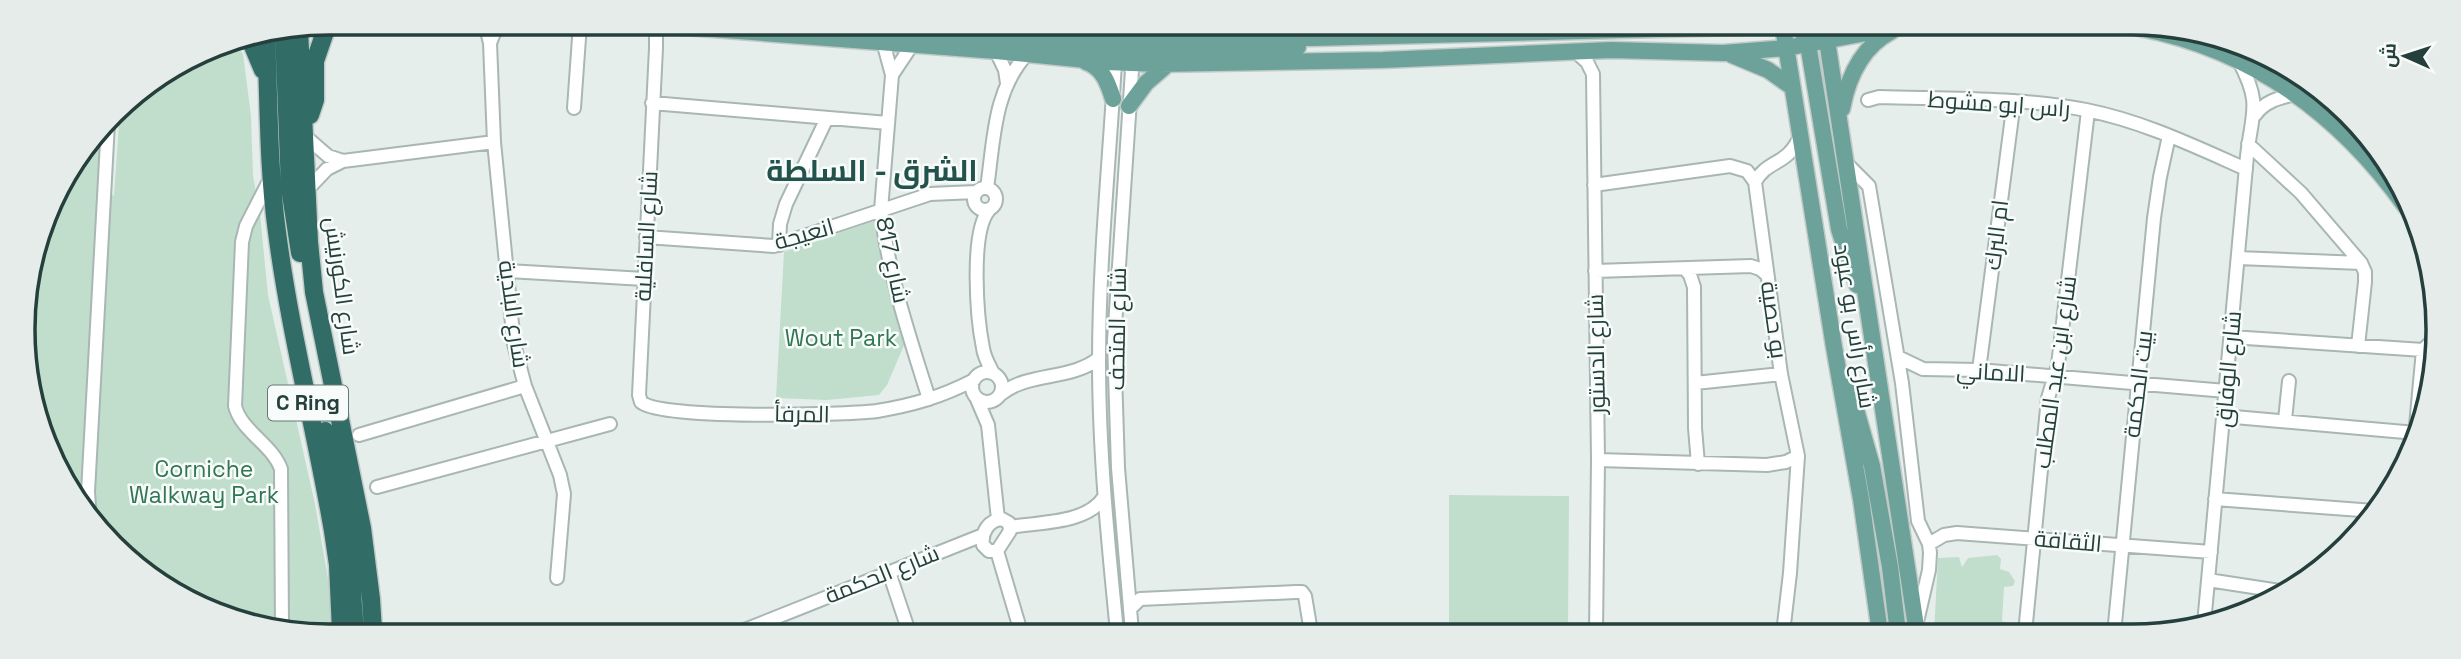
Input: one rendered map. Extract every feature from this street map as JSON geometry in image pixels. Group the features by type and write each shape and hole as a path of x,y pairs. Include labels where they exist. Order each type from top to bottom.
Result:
{"highway":[{"path":"304,130 313,106 315,61 324,35"},
{"name":"شارع الكورنيش","path":"299,37 309,242 318,317 362,528 372,624"},
{"path":"284,39 293,210 303,264 318,317"},
{"name":"C Ring","path":"266,42 272,176 281,259 338,565 341,624"},
{"path":"252,45 268,86"},
{"path":"303,380 321,415 339,490 352,580 355,624"}],"main road":[{"path":"784,35 996,51 1076,60 1099,70 1121,103 1168,64"},
{"path":"805,37 811,35"},
{"path":"970,35 1116,44 1289,48 1368,35"},
{"path":"1101,35 1116,44 1120,57 1134,44 1187,35"},
{"path":"1332,35 1345,37"},
{"name":"شارع رأس بو عبود","path":"1784,35 1861,499 1879,624"},
{"path":"1804,35 1839,229 1869,320"},
{"path":"1134,44 1168,64 1383,60 1612,50 1723,53 1786,48 1808,44 1825,35"},
{"name":"شارع رأس بو عبود","path":"1827,35 1915,624"},
{"path":"1841,119 1851,76 1859,60 1886,35"},
{"path":"2193,42 2268,75 2312,104 2357,145 2389,185"},
{"path":"1076,60 1116,44"},
{"path":"1723,53 1753,63 1792,87"},
{"path":"1834,347 1856,405 1872,466 1897,624"}],"street":[{"name":"شارع البلدية","path":"488,35 494,142 514,344 525,386 560,475 564,494 557,578"},
{"name":"شارع البلدية","path":"490,43 493,35"},
{"path":"574,108 579,35"},
{"name":"شارع السافلية","path":"651,408 641,402 639,395 656,35"},
{"name":"شارع السافلية","path":"656,58 666,35"},
{"name":"شارع 817","path":"883,43 892,75 881,210 908,328 929,399"},
{"name":"شارع المتحف","path":"1116,44 1121,103 1114,355 1118,468 1131,624"},
{"name":"شارع المتحف","path":"1116,624 1104,497 1099,358 1103,244 1121,103 1134,44"},
{"name":"شارع 817","path":"892,75 912,45"},
{"path":"1593,75 1601,61 1612,50"},
{"path":"996,51 1005,70 1007,85"},
{"path":"1577,53 1587,62 1593,75"},
{"path":"998,519 988,425 972,385 983,349 978,286 981,200 996,114 1017,65 1027,54"},
{"name":"شارع الوفاق","path":"2205,615 2248,144 2255,115 2250,81 2239,61"},
{"name":"شارع الدستور","path":"1593,75 1598,460 1596,624"},
{"path":"2255,115 2260,107 2295,94"},
{"name":"راس ابو مشوط","path":"1868,100 1879,97 2014,101 2088,111 2129,121 2246,169"},
{"name":"ام البرك","path":"1979,370 2014,101"},
{"path":"652,103 888,123"},
{"name":"شارع ابن عبد المطلب","path":"2026,624 2048,398 2058,365 2088,111"},
{"path":"779,245 781,216 827,118"},
{"path":"304,130 328,156 343,161"},
{"path":"1594,185 1730,166 1746,171 1755,182 1764,170 1788,156 1795,148 1801,133"},
{"path":"88,498 107,136"},
{"name":"بيت الحكمة","path":"2115,624 2154,218 2169,136"},
{"path":"306,191 327,169 343,161 494,142"},
{"path":"2248,144 2301,193 2361,263 2365,282 2357,346"},
{"name":"شارع رأس بو عبود","path":"1846,163 1869,186 1902,383 1917,521 1928,544 1929,570 1917,624"},
{"path":"272,176 246,226 242,242 235,406 239,418 275,457 281,469 282,620"},
{"name":"بو حصية","path":"1755,182 1781,374 1798,456 1784,624"},
{"name":"انعيجة","path":"646,237 779,245 930,194 958,193 981,200"},
{"path":"2238,258 2361,263"},
{"path":"1595,271 1751,266 1767,275"},
{"path":"1685,269 1695,287 1695,428 1698,464"},
{"path":"508,271 644,279"},
{"path":"2231,337 2357,346 2425,346"},
{"path":"983,349 1002,383 988,425"},
{"name":"الاماني","path":"1898,357 1923,369 1979,370 2226,391"},
{"path":"975,396 986,402 1021,382 1079,370 1099,358"},
{"name":"الاماني","path":"1902,383 1923,369"},
{"path":"1079,370 1099,379"},
{"path":"976,378 982,373 995,374 1021,382"},
{"path":"1695,383 1781,374"},
{"name":"المرفأ","path":"651,408 696,412 833,415 878,410 929,399 950,393 976,378"},
{"path":"2286,420 2289,381"},
{"path":"359,435 525,386"},
{"name":"المرفأ","path":"950,393 975,396"},
{"path":"2223,416 2407,433"},
{"path":"377,487 610,424"},
{"path":"1598,460 1767,465 1786,462 1798,456"},
{"path":"1010,527 1076,517 1093,510 1104,497"},
{"path":"2216,499 2364,510"},
{"path":"1076,517 1090,519 1107,530"},
{"path":"997,551 985,549 982,541 988,525 998,519 1006,520 1010,527"},
{"path":"1010,527 997,551 1019,624"},
{"name":"الثقافة","path":"1928,544 1949,534 2211,552"},
{"name":"شارع الحكمة","path":"759,624 983,535"},
{"path":"889,572 906,624"},
{"path":"2208,580 2270,590"},
{"path":"1130,609 1140,599 1302,592 1310,624"}],"green space":[{"name":"Corniche Walkway Park","path":"239,50 243,54 251,116 253,176 260,214 268,295 315,504 330,590 332,624 291,621 253,614 217,602 182,585 150,563 121,538 96,509 65,460 45,406 41,387 35,330 38,291 45,253 65,199 96,150 112,131 108,191 114,196 119,123 150,96 182,74"},
{"name":"Wout Park","path":"874,221 905,343 887,385 879,395 827,400 776,398 784,252"},
{"path":"1449,495 1569,496 1568,624 1449,624"},
{"path":"1997,555 2001,559 2000,569 2009,572 2015,581 2013,586 2004,587 2002,621 2010,624 1934,624 1938,558 1959,557 1962,567 1968,558"}],"district":[{"name":"الشرق - السلطة","path":"872,171"}]}
